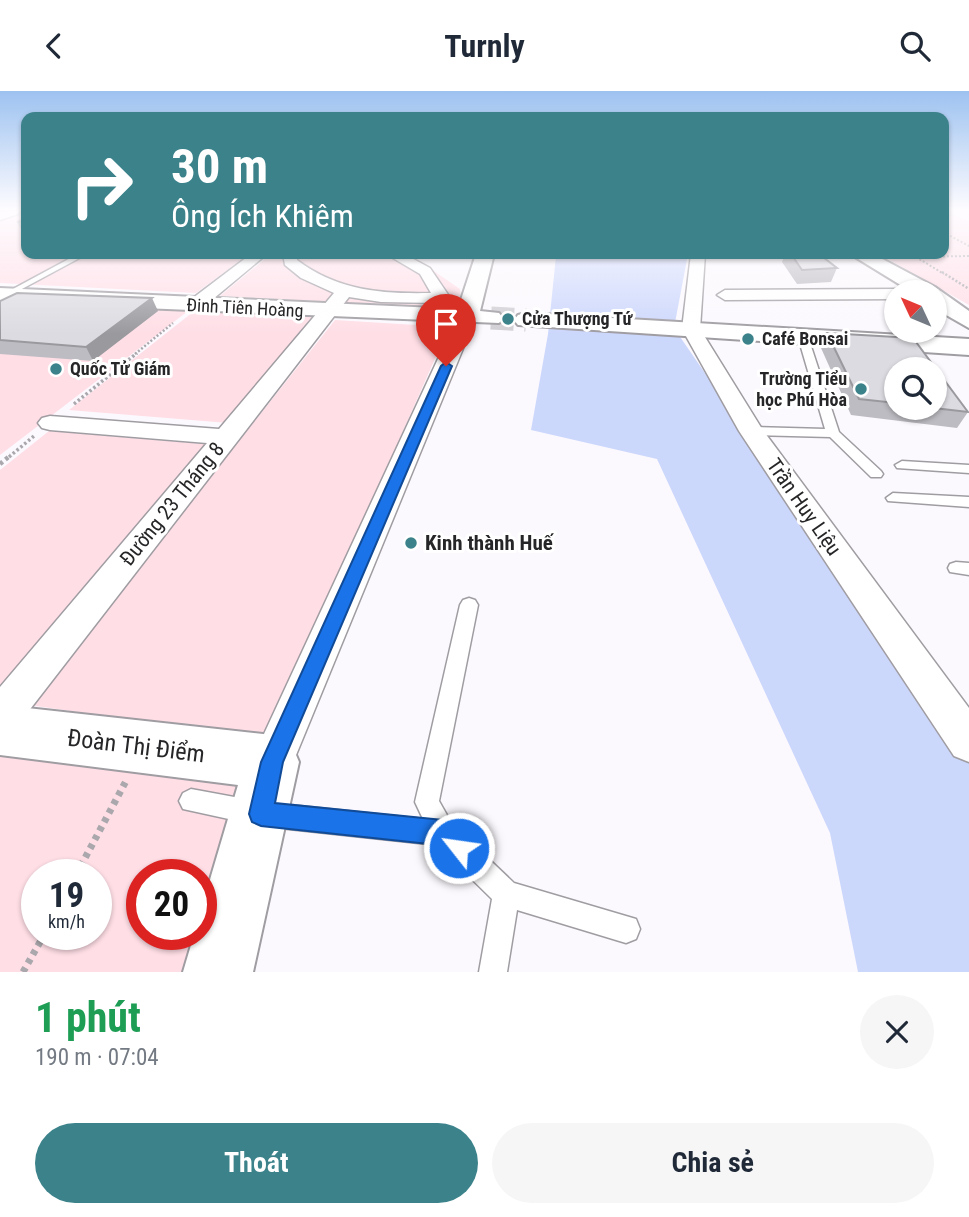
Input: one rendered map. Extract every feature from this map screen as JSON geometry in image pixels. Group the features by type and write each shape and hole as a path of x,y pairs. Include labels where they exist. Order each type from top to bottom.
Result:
{"main road":[{"path":"479,318 485,259"},
{"path":"854,259 890,280"},
{"path":"868,259 905,280"},
{"name":"Đinh Tiên Hoàng","path":"1,296 195,305 337,301 479,318"},
{"path":"947,307 969,321"},
{"path":"947,319 969,336"},
{"path":"526,320 969,347"},
{"name":"Đoàn Thị Điểm","path":"0,730 145,747 266,788"},
{"path":"218,972 266,788"}],"street":[{"path":"195,305 254,259"},
{"path":"266,788 479,318 440,298 337,301 302,273 290,259"},
{"path":"402,259 425,271 437,286 440,298"},
{"path":"682,329 697,259"},
{"path":"725,295 884,293"},
{"name":"Đường 23 Tháng 8","path":"0,717 337,301"},
{"name":"Trần Huy Liệu","path":"682,329 969,742"},
{"path":"50,423 227,437"}],"lane":[{"path":"1,296 73,259"},
{"path":"803,337 833,433 876,474"},
{"path":"751,431 833,433"},
{"path":"902,465 969,469"},
{"path":"893,498 969,502"},
{"path":"468,605 428,802 443,833 506,894 626,929"},
{"path":"191,801 266,788 443,833"},
{"path":"493,972 506,894"}],"path":[{"path":"949,256 969,256"},
{"path":"919,259 969,289"},
{"path":"0,464 195,305"},
{"path":"85,859 145,747"},
{"path":"23,972 35,950"}],"shaded area":[{"path":"0,252 21,252 21,259 242,259 196,293 0,283"},
{"path":"949,252 969,252 969,305 947,293 947,280 925,280 888,259 949,259"},
{"path":"265,259 405,259 431,269 460,289 461,302 447,308 220,296"},
{"name":"Quốc Tử Giám","path":"0,307 192,308 0,455"},
{"path":"198,308 320,315 228,423 69,410"},
{"path":"335,320 449,327 267,739 29,705"},
{"path":"49,431 215,445 0,688 0,470"},
{"path":"0,747 252,785 217,908 217,859 126,859 126,950 205,950 199,972 0,972"}],"water":[{"path":"556,259 687,259 674,328 969,757 969,972 858,972 830,833 657,459 531,430 548,334"}],"building":[{"path":"794,259 825,259 837,268 802,270"},
{"path":"17,293 152,298 86,347 0,340 0,301"},
{"path":"827,333 884,336 884,343 917,343 927,357 884,357 884,402 859,399"},
{"path":"947,384 968,412 947,410"}],"tunnel":[{"path":"491,318 526,320"}],"place":[{"name":"Cửa Thượng Tứ","path":"508,319"},
{"name":"Café Bonsai","path":"748,339"},
{"name":"Quốc Tử Giám","path":"56,369"},
{"name":"Trường Tiểu học Phú Hòa","path":"861,389"},
{"name":"Kinh thành Huế","path":"411,543"}],"route":[{"path":"446,366 342,609 272,762 261,814 443,833 459,848"}]}
